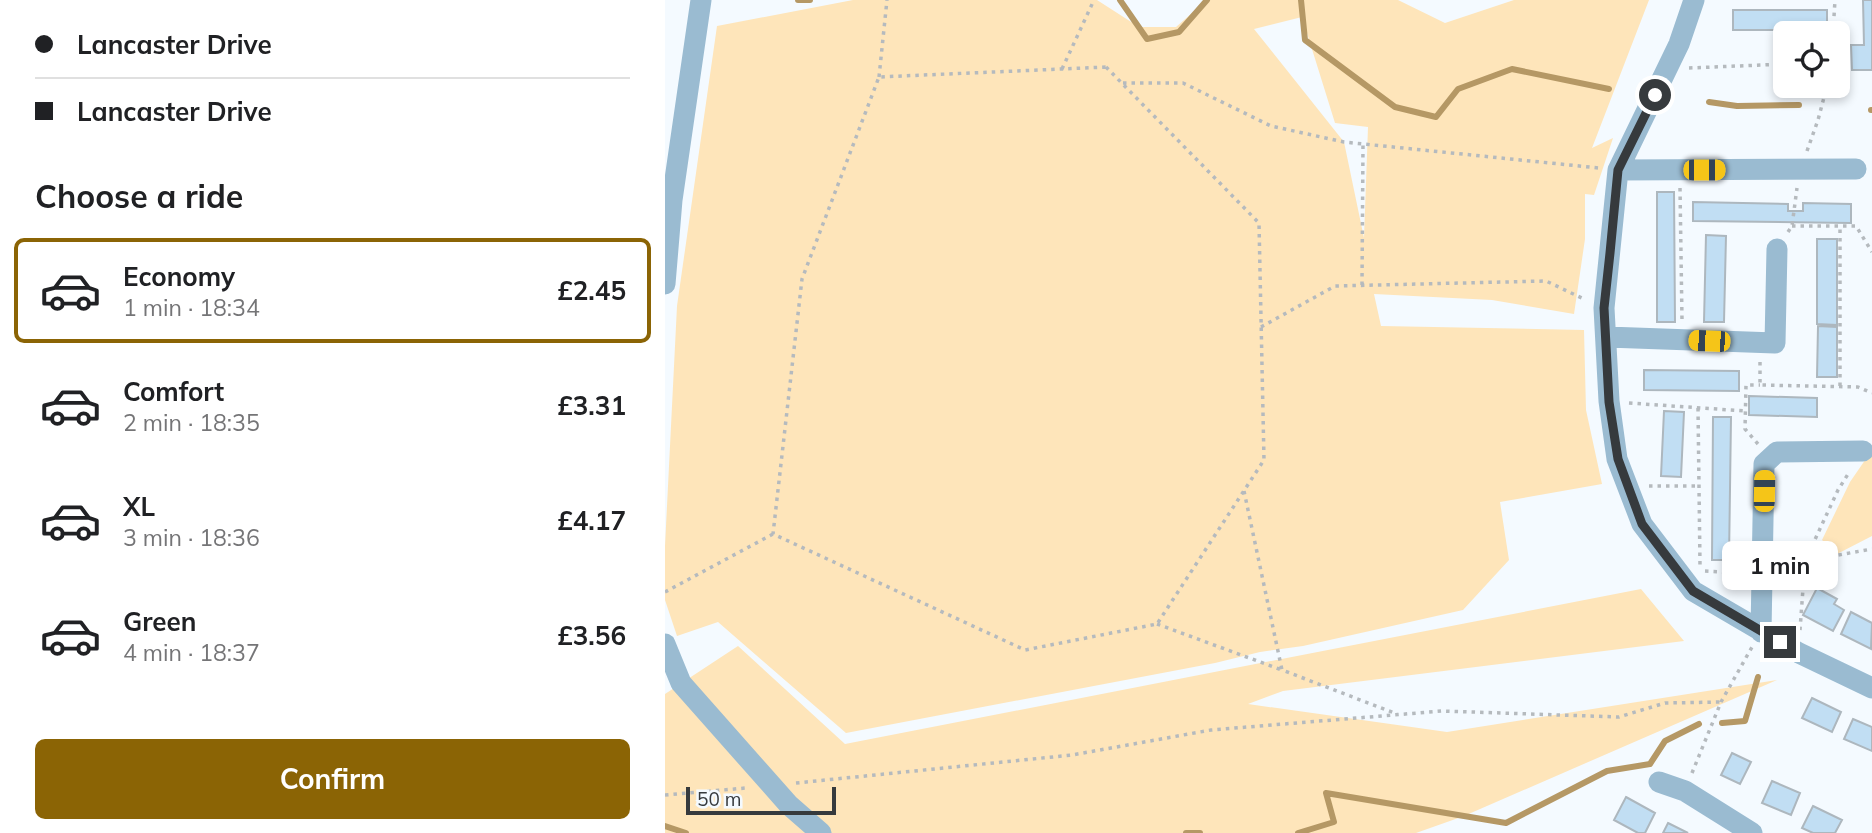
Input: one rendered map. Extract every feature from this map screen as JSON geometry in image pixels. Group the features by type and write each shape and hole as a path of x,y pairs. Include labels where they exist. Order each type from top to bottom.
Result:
{"street":[{"path":"665,284 672,200 701,0"},
{"path":"1694,0 1679,44 1618,170 1604,308 1609,402 1618,459 1642,524 1693,591 1799,653 1872,688"},
{"path":"1618,170 1856,169"},
{"path":"1607,337 1775,343 1777,249"},
{"path":"1761,632 1764,464 1777,452 1863,451"},
{"path":"665,644 681,683 789,805 821,833"},
{"path":"1660,782 1685,791 1752,833"}],"path":[{"path":"773,534 802,279 879,77 887,0"},
{"path":"1062,69 1094,0"},
{"path":"1834,21 1835,0"},
{"path":"1667,69 1773,65"},
{"path":"879,77 1106,67 1259,223 1264,460 1157,624"},
{"path":"1122,83 1183,83 1271,126 1363,144 1618,170"},
{"path":"1777,249 1792,226 1800,169 1823,98"},
{"path":"1362,285 1363,144"},
{"path":"1680,170 1683,340"},
{"path":"1792,226 1856,226 1872,251"},
{"path":"1840,226 1840,386"},
{"path":"1261,327 1335,286 1546,281 1604,308"},
{"path":"1760,342 1761,385"},
{"path":"1770,458 1745,429 1746,385 1859,387 1872,393"},
{"path":"1609,402 1745,411"},
{"path":"1698,408 1700,571 1762,573"},
{"path":"1799,653 1805,561 1838,490 1863,451"},
{"path":"1640,485 1699,486"},
{"path":"1244,491 1282,670"},
{"path":"665,592 773,534"},
{"path":"773,534 1025,650 1157,624 1399,715"},
{"path":"1805,561 1872,549"},
{"path":"1685,791 1721,702 1761,632"},
{"path":"665,794 772,786 1072,755 1211,730 1442,711 1619,717 1665,703 1721,702"}],"shaded area":[{"path":"853,0 1097,0 1139,27 1176,27 1207,0 1398,0 1445,23 1514,0 1649,0 1592,148 1613,138 1594,195 1585,194 1585,239 1574,314 1492,300 1374,294 1381,326 1584,330 1586,410 1602,484 1500,502 1509,560 1463,610 1303,646 1260,652 1215,663 846,733 718,622 677,636 665,600 665,546 677,306 717,26","holes":["1302,17 1335,123 1368,127 1364,238 1344,142 1254,29"]},
{"path":"1872,450 1872,536 1837,554 1822,540 1850,482"},
{"path":"1641,589 1684,641 1283,691 1248,704 1447,732 1777,680 1464,816 1416,833 665,833 665,694 738,646 845,744"}],"building":[{"path":"1863,0 1872,0 1872,70 1852,70 1851,45 1864,45"},
{"path":"1733,10 1827,10 1827,21 1773,21 1773,30 1733,30"},
{"path":"1657,192 1674,192 1675,322 1657,322"},
{"path":"1693,202 1788,204 1788,211 1803,211 1803,203 1851,204 1851,223 1693,221"},
{"path":"1706,235 1726,236 1724,322 1704,322"},
{"path":"1817,239 1837,239 1837,325 1817,324"},
{"path":"1818,326 1837,327 1837,377 1817,377"},
{"path":"1644,370 1739,371 1739,391 1644,390"},
{"path":"1749,396 1817,398 1817,417 1749,415"},
{"path":"1664,411 1684,412 1681,477 1661,476"},
{"path":"1713,417 1731,417 1729,560 1712,560"},
{"path":"1817,588 1837,599 1834,604 1844,610 1833,631 1803,615"},
{"path":"1851,612 1872,623 1871,649 1841,634"},
{"path":"1812,698 1841,712 1832,732 1802,718"},
{"path":"1853,719 1872,727 1872,751 1844,739"},
{"path":"1732,753 1751,762 1740,784 1721,775"},
{"path":"1772,781 1800,793 1791,815 1762,803"},
{"path":"1626,797 1655,813 1645,833 1638,833 1614,820"},
{"path":"1813,806 1842,820 1835,833 1813,833 1802,828"},
{"path":"1668,823 1688,833 1663,833"}],"waterway":[{"path":"798,0 810,0"},
{"path":"1120,0 1147,39 1179,32 1207,0"},
{"path":"1301,0 1305,40 1395,107 1436,117 1458,89 1512,69 1609,89"},
{"path":"1709,102 1737,106 1799,105"},
{"path":"1722,723 1745,721 1758,677"},
{"path":"1298,833 1334,822 1326,793 1506,823 1607,771 1650,764 1665,741 1699,724"},
{"path":"665,826 686,833"},
{"path":"1186,833 1200,833"}],"route":[{"path":"1655,95 1618,170 1604,308 1609,402 1618,459 1642,524 1693,591 1780,642"}]}
